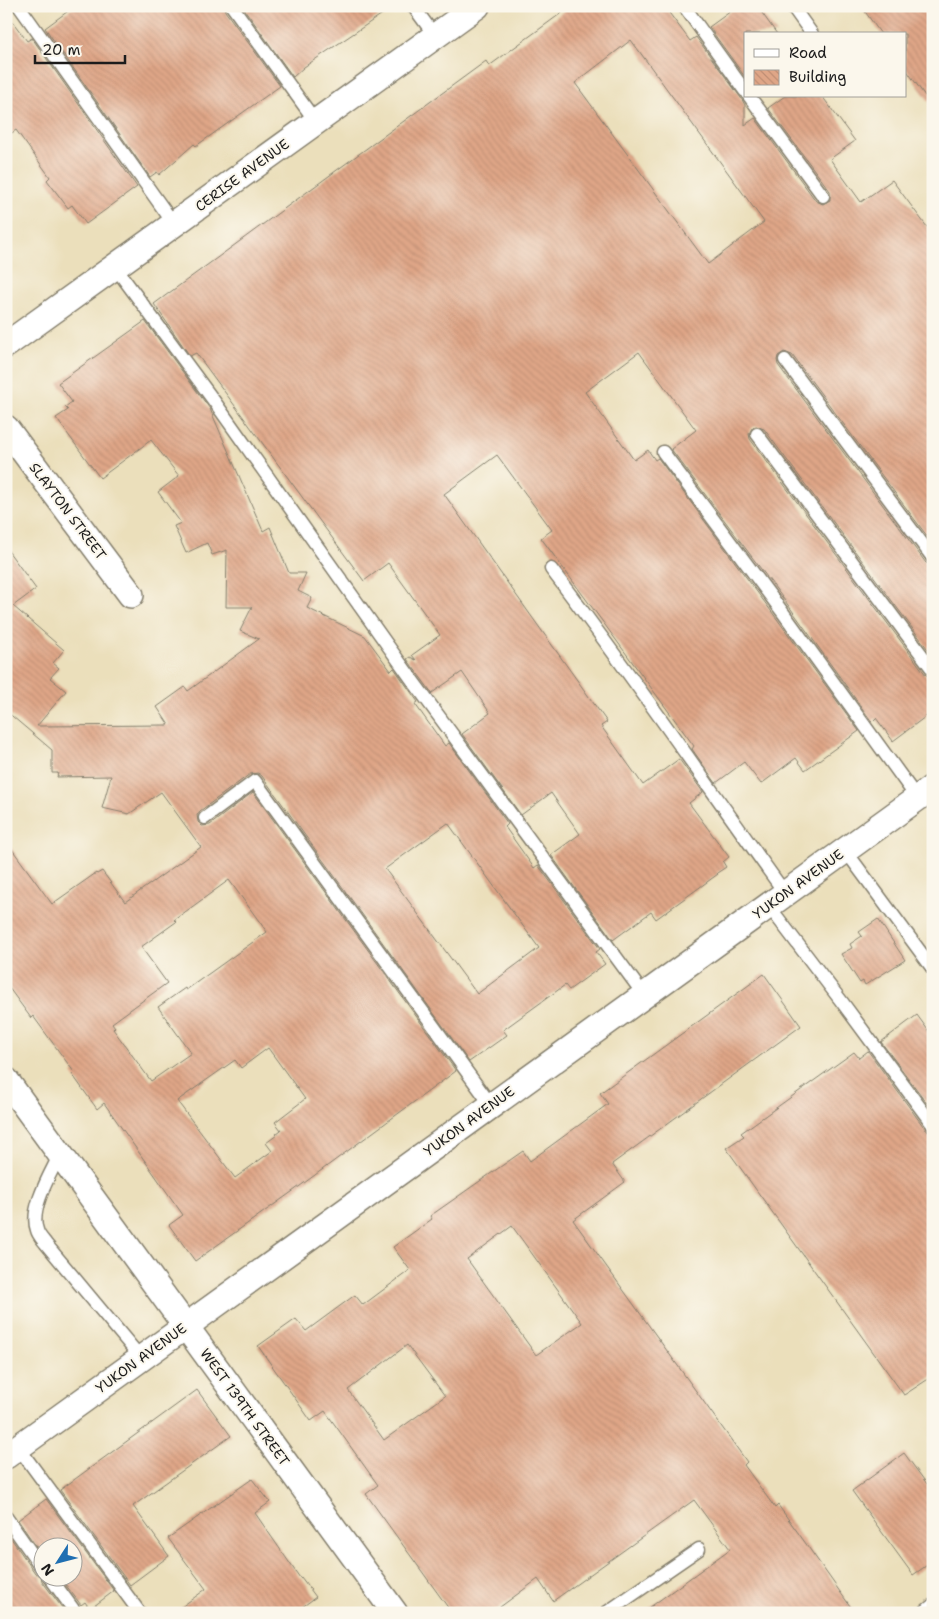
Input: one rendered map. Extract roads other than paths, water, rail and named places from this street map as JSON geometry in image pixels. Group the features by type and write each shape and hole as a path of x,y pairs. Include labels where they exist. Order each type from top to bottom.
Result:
{"street":[{"name":"CERISE AVENUE","path":"6,345 477,6"},
{"name":"SLAYTON STREET","path":"6,428 131,594"},
{"name":"YUKON AVENUE","path":"12,1451 925,793"},
{"name":"WEST 139TH STREET","path":"6,1080 395,1613"}],"lane":[{"path":"19,6 174,224"},
{"path":"232,6 316,122"},
{"path":"413,6 436,36"},
{"path":"684,6 744,90"},
{"path":"792,6 811,32"},
{"path":"750,98 823,196"},
{"path":"115,267 214,401 413,681 644,995"},
{"path":"785,360 933,558"},
{"path":"757,434 933,670"},
{"path":"663,452 784,614 925,793"},
{"path":"551,569 608,644 663,723 848,1010 933,1126"},
{"path":"205,818 254,781 491,1105"},
{"path":"845,850 933,969"},
{"path":"60,1154 43,1188 35,1216 36,1230 141,1358"},
{"path":"12,1451 140,1613"},
{"path":"6,1517 32,1554"},
{"path":"606,1613 698,1549"},
{"path":"56,1586 76,1613"},
{"path":"923,1613 933,1605"}]}
